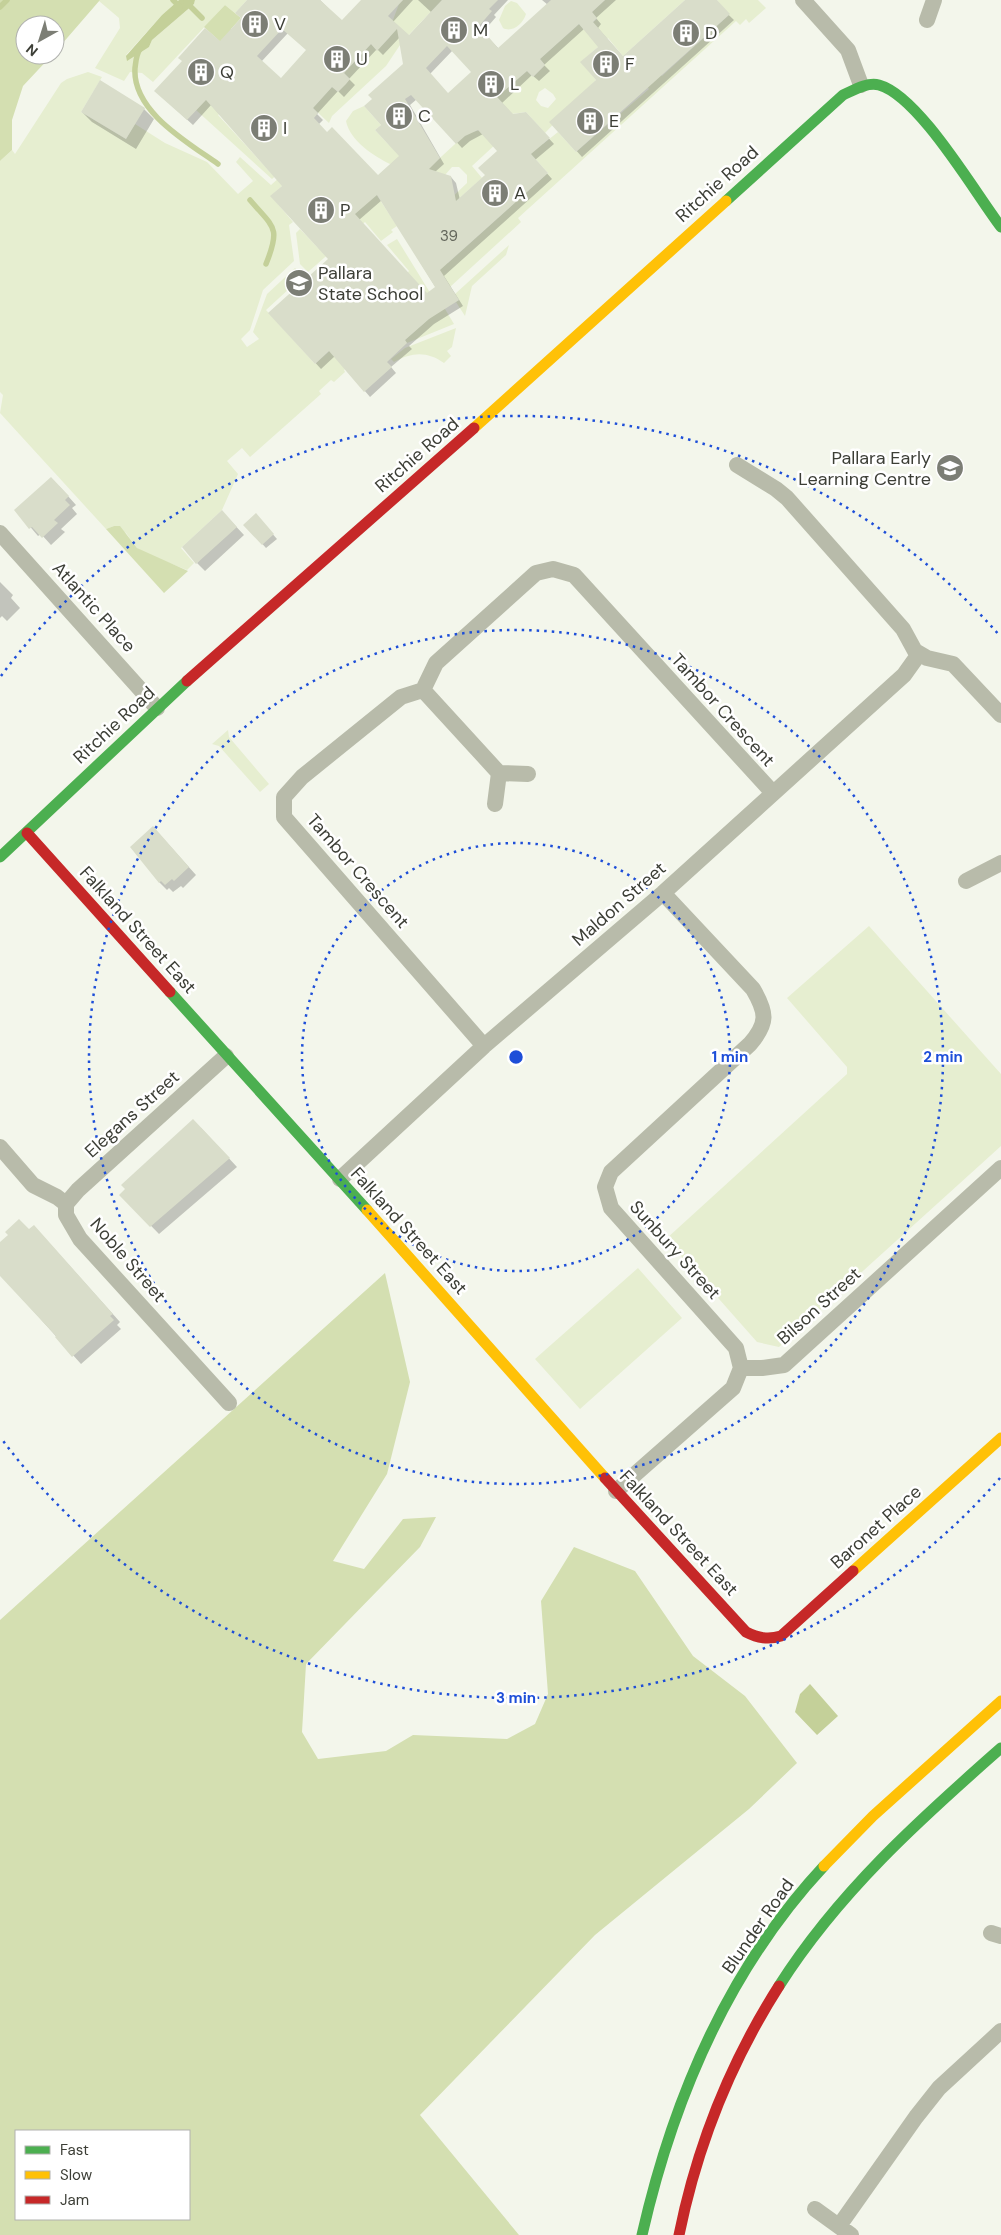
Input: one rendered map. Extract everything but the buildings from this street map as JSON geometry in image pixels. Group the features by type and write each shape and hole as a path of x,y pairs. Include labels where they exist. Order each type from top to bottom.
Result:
{"street":[{"path":"803,0 848,50 861,86 881,84 897,94 928,126 1001,227"},
{"path":"927,20 934,0"},
{"name":"Ritchie Road","path":"0,857 157,708 525,383 843,94 861,86"},
{"path":"737,465 776,489 786,498 903,628 910,646 927,658 953,664 1001,715"},
{"name":"Atlantic Place","path":"0,533 157,708"},
{"name":"Tambor Crescent","path":"484,1046 284,817 284,797 302,777 401,697 423,690 436,663 536,573 553,569 574,575 773,793"},
{"name":"Maldon Street","path":"340,1180 484,1046 663,893 904,675 919,654"},
{"path":"423,690 500,773 528,774"},
{"path":"495,804 500,773"},
{"name":"Falkland Street East","path":"26,833 340,1180 616,1491 746,1632 758,1638 773,1639"},
{"path":"966,881 1001,862"},
{"name":"Sunbury Street","path":"663,893 753,989 761,1003 764,1016 761,1031 750,1044 611,1172 605,1187 611,1208 736,1348 741,1368"},
{"name":"Elegans Street","path":"66,1204 78,1190 226,1056"},
{"path":"0,1147 33,1185 57,1197 66,1204"},
{"name":"Bilson Street","path":"741,1368 784,1365 1001,1168"},
{"name":"Noble Street","path":"66,1204 66,1214 80,1239 229,1403"},
{"path":"616,1491 733,1388 741,1368"},
{"name":"Baronet Place","path":"773,1639 781,1636 1001,1438"},
{"name":"Blunder Road","path":"642,2235 649,2197 683,2093 714,2023 754,1957 810,1882 855,1834 1001,1701"},
{"path":"679,2235 693,2175 716,2109 746,2042 782,1978 808,1943 871,1868 1001,1748"},
{"path":"814,2209 845,2230 916,2116 939,2088 1001,2031"}],"shaded area":[{"path":"0,0 100,0 65,40 65,15 15,15 15,65 43,65 23,86 12,120 12,150 0,161"},
{"path":"100,0 179,0 162,15 126,55 149,47 152,40 194,4 195,0 247,0 235,13 225,5 153,82 142,73 130,72 124,81 95,68 120,28 119,18"},
{"path":"179,0 195,0 194,4 152,40 149,47 127,61 126,56 162,15"},
{"path":"403,0 442,0 402,42 386,66 332,116 329,123 313,108 332,87 338,92 350,79 344,73 371,44 377,50 390,37 383,31 393,20 399,4"},
{"path":"605,0 685,0 623,56 608,38 581,62 596,80 545,133 526,112 473,119 503,104 497,97 527,71 533,77 545,65 540,59 579,24 584,30 597,19 592,12","holes":["545,88 556,99 548,108 541,106 536,100 539,92"]},
{"path":"717,0 758,0 766,8 749,23 746,19 740,25 736,21 518,218 521,222 450,287 433,262 448,263 548,173 510,131 472,166 482,178 447,209 444,205 467,183 467,175 459,167 452,167 445,175 392,202 467,133 520,122 543,144 558,132 576,152 649,89 644,83 657,71 662,76 729,15"},
{"path":"511,1 517,3 526,14 517,27 506,29 503,28 499,20 505,6"},
{"path":"225,5 241,18 231,29 237,57 204,27"},
{"path":"88,72 102,77 81,112 126,139 135,124 165,143 207,162 238,194 253,181 236,162 240,157 271,185 299,160 296,173 271,196 293,222 289,225 294,261 263,290 250,330 241,339 247,347 259,339 253,332 267,294 295,268 303,276 266,310 315,364 364,320 409,271 387,245 397,239 437,304 371,345 344,370 345,372 334,382 331,380 319,391 321,394 250,457 242,448 227,461 238,474 222,510 181,548 194,563 187,570 144,553 137,548 126,533 114,526 106,529 0,413 3,395 0,392 0,161 12,150 15,154 61,83"},
{"path":"222,82 249,87 218,115 271,173 303,151 272,179 196,110"},
{"path":"364,106 381,125 375,130 388,144 411,158 390,164 377,157 357,141 348,128 346,121 353,111"},
{"path":"376,194 397,226 391,230 393,232 381,241 365,222 308,272 300,264 296,233 300,229 318,248"},
{"path":"509,245 506,255 472,286 465,316 456,302 459,300 455,294"},
{"path":"440,309 445,309 454,324 407,343 405,340"},
{"path":"456,328 452,347 447,351 451,356 444,363 432,356 419,354 407,356 394,362 391,359 405,348"},
{"path":"120,526 137,548 188,571 164,593 106,529"},
{"path":"228,730 229,737 269,784 260,792 219,746 212,744"},
{"path":"869,926 1001,1074 1001,1146 779,1347 757,1342 666,1239 847,1074 847,1067 787,998"},
{"path":"638,1268 682,1318 580,1409 535,1359"},
{"path":"385,1273 410,1382 387,1474 333,1561 364,1569 403,1519 436,1517 420,1547 306,1664 302,1732 318,1759 386,1751 413,1735 507,1739 535,1724 548,1694 541,1601 574,1547 635,1571 693,1656 745,1696 797,1763 749,1809 595,1935 420,2115 519,2235 0,2235 0,1620"},
{"path":"810,1684 838,1716 817,1735 795,1712 800,1694"}],"waterway":[{"path":"0,7 7,0"},
{"path":"173,0 180,7"},
{"path":"186,2 202,18"},
{"path":"140,49 135,68 136,84 142,98 164,124 218,164"},
{"path":"250,200 273,229 273,242 266,264"}],"traffic: fast":[{"path":"726,201 843,95 861,87 874,84 895,93 928,126 962,170 1001,227"},
{"path":"0,857 187,681"},
{"path":"170,992 367,1210"},
{"path":"779,1986 827,1920 881,1859 940,1802 1001,1748"},
{"path":"642,2235 670,2134 709,2038 732,1992 759,1948 790,1906 824,1866"}],"traffic: slow":[{"path":"474,428 726,201"},
{"path":"367,1210 605,1478"},
{"path":"853,1571 1001,1438"},
{"path":"824,1866 873,1816 1001,1701"}],"traffic: jam":[{"path":"187,681 474,428"},
{"path":"27,833 170,992"},
{"path":"605,1478 746,1632 755,1636 763,1638 781,1636 853,1571"},
{"path":"679,2235 695,2169 717,2106 745,2045 779,1986"}],"place":[{"name":"V","path":"255,24"},
{"name":"M","path":"454,30"},
{"name":"D","path":"686,33"},
{"name":"U","path":"337,59"},
{"name":"F","path":"606,64"},
{"name":"Q","path":"201,72"},
{"name":"L","path":"491,84"},
{"name":"C","path":"399,116"},
{"name":"E","path":"590,121"},
{"name":"I","path":"264,128"},
{"name":"A","path":"495,193"},
{"name":"P","path":"321,210"},
{"name":"Pallara State School","path":"299,283"},
{"name":"Pallara Early Learning Centre","path":"950,468"}]}
